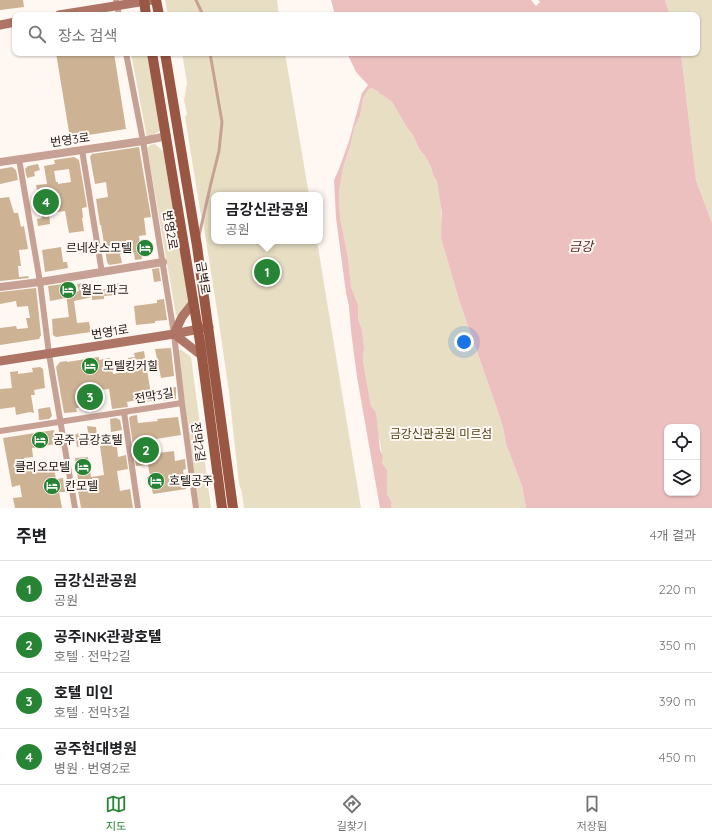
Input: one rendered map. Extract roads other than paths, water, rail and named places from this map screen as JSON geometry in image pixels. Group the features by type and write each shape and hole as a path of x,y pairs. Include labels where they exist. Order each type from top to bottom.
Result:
{"main road":[{"path":"74,12 117,3 147,0 146,12"},
{"path":"156,0 158,12"},
{"path":"0,25 12,23"},
{"name":"금벽로","path":"153,56 167,136 202,355 222,508"},
{"name":"금벽로","path":"165,56 197,246 233,508"},
{"path":"193,303 182,317 174,334 202,355"},
{"name":"번영1로","path":"0,361 174,334 197,328 209,327"}],"street":[{"path":"127,56 143,141"},
{"name":"번영3로","path":"0,162 143,141 167,136"},
{"name":"번영2로","path":"0,287 102,273 163,262 143,141"},
{"path":"82,150 102,273"},
{"path":"19,159 40,282 49,354 75,508"},
{"path":"163,262 174,334"},
{"name":"전막3길","path":"0,431 182,403 174,334"},
{"name":"전막2길","path":"182,403 196,508"},
{"path":"124,412 138,508"}],"lane":[{"path":"196,0 202,12"},
{"path":"197,246 219,150 222,122 211,56"}],"water":[{"path":"331,0 531,0 536,6 540,2 538,0 665,0 669,12 334,12"},
{"name":"금강","path":"348,56 681,56 696,180 712,223 712,508 526,508 522,486 506,444 503,428 460,303 445,252 441,237 442,214 437,181 425,156 419,149 413,135 392,102 371,88 368,90 363,99 360,116 354,128 343,168 339,192 340,217 348,258 351,287 358,305 358,319 362,330 364,347 363,361 371,406 376,413 380,450 383,456 382,463 387,470 387,494 392,503 391,508 380,508 357,377 349,306 336,218 334,180 349,141 362,93 368,85 356,72"}],"place":[{"name":"공주현대병원","path":"46,202"},
{"name":"르네상스모텔","path":"145,248"},
{"name":"금강신관공원","path":"267,272"},
{"name":"월드 파크","path":"68,290"},
{"name":"모텔킹커힐","path":"90,366"},
{"name":"호텔 미인","path":"90,397"},
{"name":"공주 금강호텔","path":"40,440"},
{"name":"공주INK관광호텔","path":"146,450"},
{"name":"클리오모텔","path":"83,467"},
{"name":"호텔공주","path":"156,481"},
{"name":"칸모텔","path":"52,486"}],"park label":[{"name":"금강신관공원 미르섬","path":"441,434"}]}
